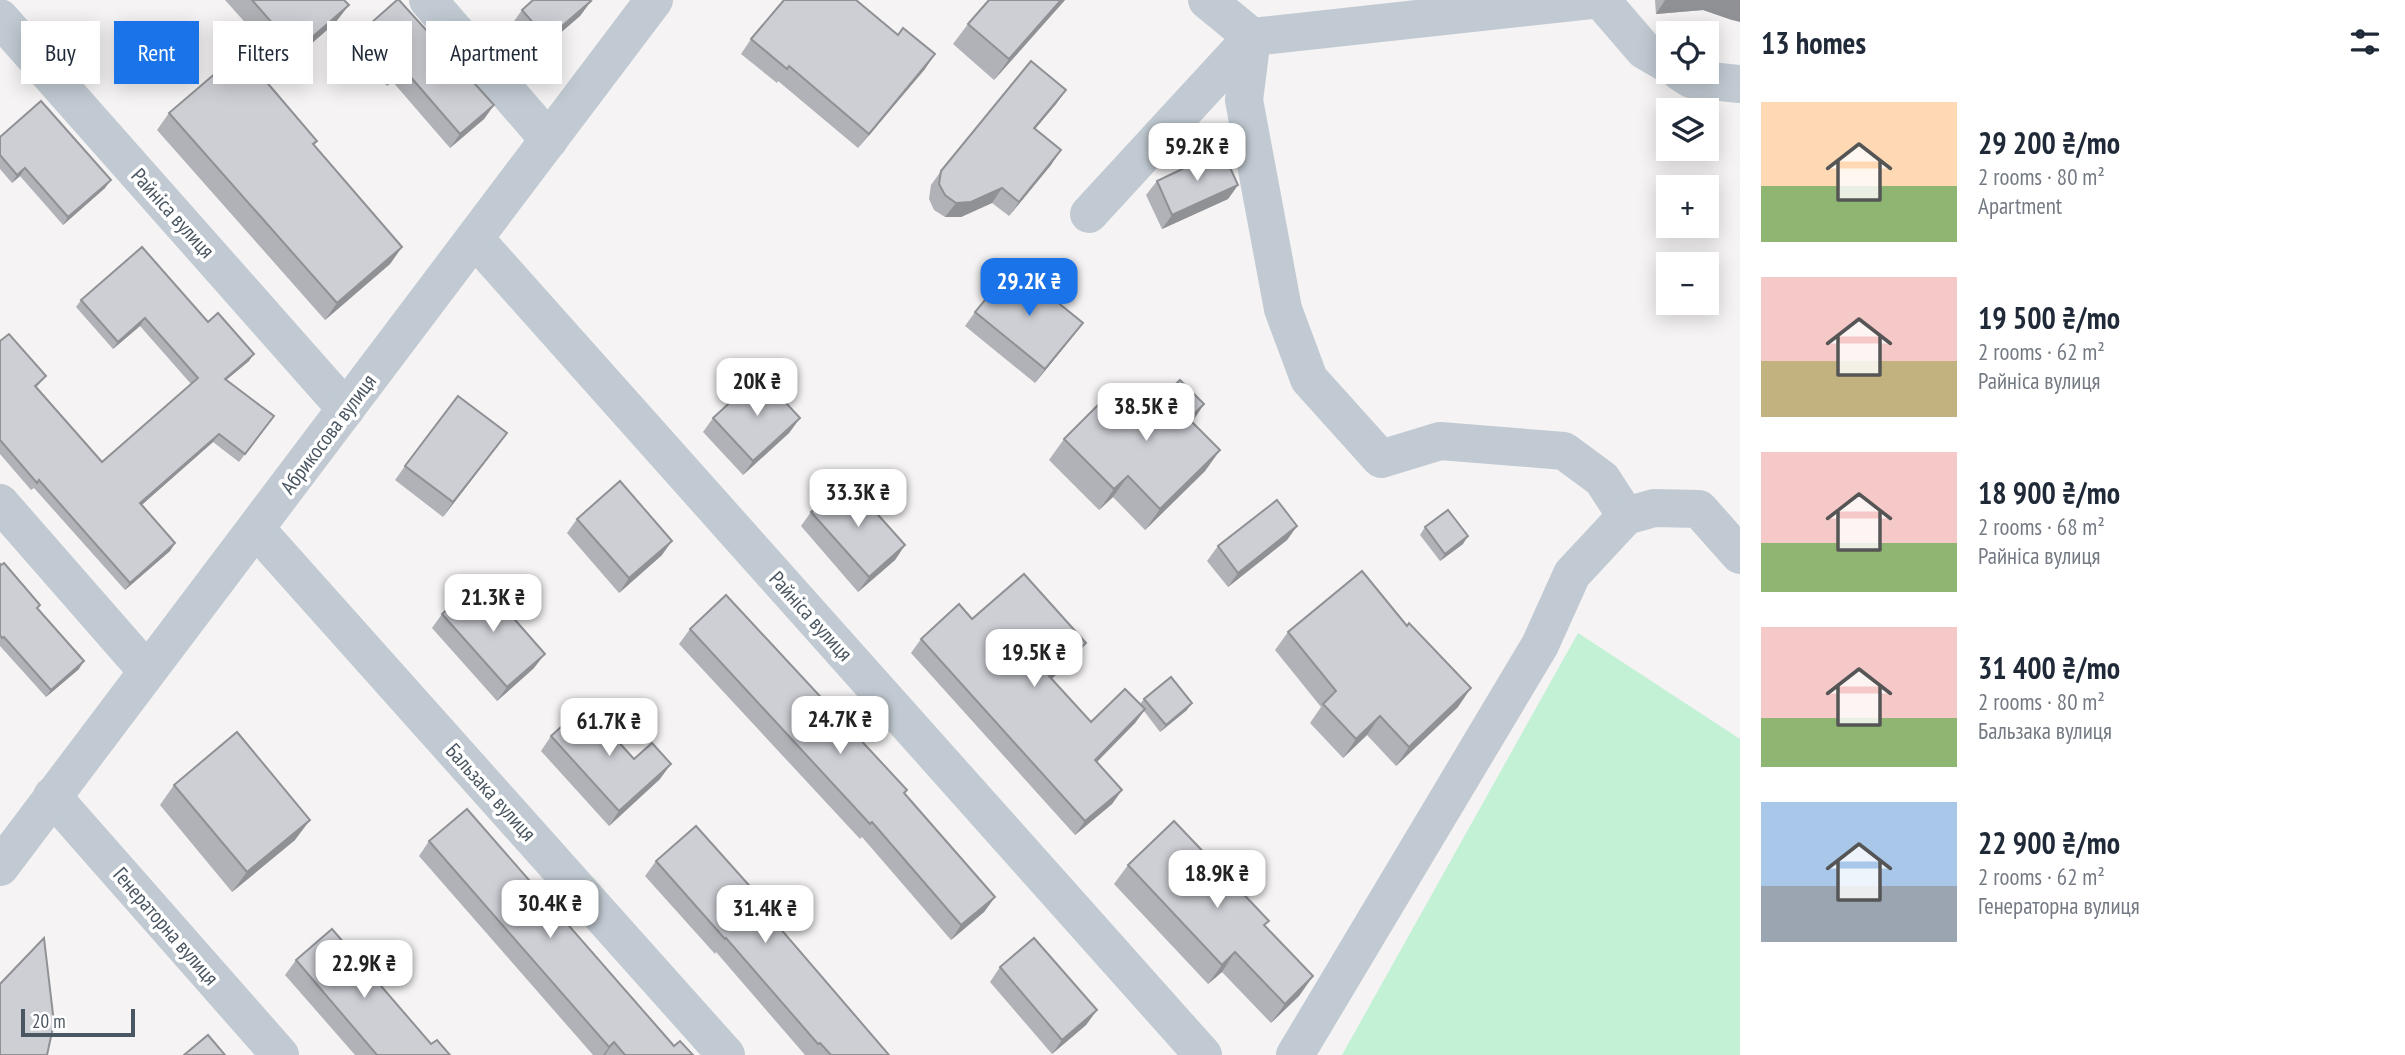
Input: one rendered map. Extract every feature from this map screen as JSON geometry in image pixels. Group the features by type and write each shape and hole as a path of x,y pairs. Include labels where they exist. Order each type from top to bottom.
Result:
{"street":[{"path":"428,0 549,140"},
{"name":"Абрикосова вулиця","path":"0,867 654,0"},
{"path":"1207,0 1252,37"},
{"path":"1090,214 1252,37 1504,4 1591,0"},
{"path":"1601,0 1644,50 1656,57"},
{"name":"Райніса вулиця","path":"0,18 346,409"},
{"path":"1252,37 1244,100 1283,309 1309,379 1381,459 1440,441 1564,451 1602,479 1626,516"},
{"path":"1719,82 1740,84"},
{"name":"Райніса вулиця","path":"475,239 1203,1055"},
{"path":"0,503 147,671"},
{"path":"1295,1055 1540,645 1572,574 1626,516 1654,508 1699,509 1740,555"},
{"name":"Бальзака вулиця","path":"256,529 726,1055"},
{"name":"Генераторна вулиця","path":"52,796 280,1055"}],"green space":[{"path":"1578,633 1740,739 1740,1055 1342,1055"}],"building":[{"path":"252,0 344,0 349,5 331,21 327,21 327,24 313,36 313,21 270,21"},
{"path":"399,0 426,30 426,84 475,84 494,105 460,134 412,79 412,21 373,21"},
{"path":"533,0 591,1 562,26 562,21 531,21 522,10"},
{"path":"784,0 856,0 898,35 903,28 935,54 869,134 789,66 787,69 751,39"},
{"path":"989,0 1061,0 1009,59 968,24"},
{"path":"1031,61 1066,90 1034,128 1061,150 1019,202 1002,188 971,202 956,203 945,195 939,184 941,171"},
{"path":"213,75 213,84 268,84 317,141 313,144 402,247 337,303 169,113"},
{"path":"41,101 111,180 68,217 25,168 17,175 0,155 0,137"},
{"path":"1222,150 1238,185 1172,215 1157,181"},
{"path":"142,247 208,322 218,313 254,354 225,379 274,416 245,454 219,434 140,503 175,543 130,583 0,440 0,341 9,334 46,376 35,386 102,462 198,378 145,318 118,342 81,300"},
{"path":"1013,266 1083,323 1045,369 975,312"},
{"path":"760,375 800,418 753,461 713,418"},
{"path":"1180,380 1204,404 1189,419 1220,450 1160,509 1128,476 1114,489 1064,439 1101,402 1116,404 1127,392 1147,412"},
{"path":"458,396 507,433 453,502 405,466"},
{"path":"847,480 905,545 869,577 811,512"},
{"path":"620,481 672,541 629,578 577,519"},
{"path":"1277,500 1297,526 1238,573 1218,546"},
{"path":"1448,510 1468,536 1445,554 1425,527"},
{"path":"4,563 40,605 37,608 84,661 51,690 0,635 0,564"},
{"path":"1362,571 1407,626 1409,623 1471,688 1409,747 1380,716 1356,739 1323,704 1336,691 1288,632"},
{"path":"1024,574 1086,643 1049,676 1091,722 1125,689 1145,709 1095,760 1122,790 1085,821 921,639 959,604 972,619"},
{"path":"480,580 545,654 507,687 442,614"},
{"path":"726,595 907,790 904,793 995,897 961,925 872,822 870,824 690,629"},
{"path":"1171,677 1192,703 1166,725 1144,699"},
{"path":"585,705 634,759 652,743 671,764 619,811 551,736"},
{"path":"237,732 310,820 247,872 174,785"},
{"path":"467,809 674,1046 680,1041 693,1055 625,1055 614,1042 609,1047 429,841"},
{"path":"1174,821 1269,921 1264,925 1313,976 1285,1004 1235,952 1222,965 1128,865"},
{"path":"696,826 765,903 761,906 889,1055 831,1055 818,1044 656,861"},
{"path":"332,929 431,1044 437,1040 450,1055 377,1055 296,960"},
{"path":"44,938 54,1023 47,1055 0,1055 0,984"},
{"path":"1034,938 1097,1010 1062,1040 1000,967"},
{"path":"208,1035 225,1055 184,1055"}]}
